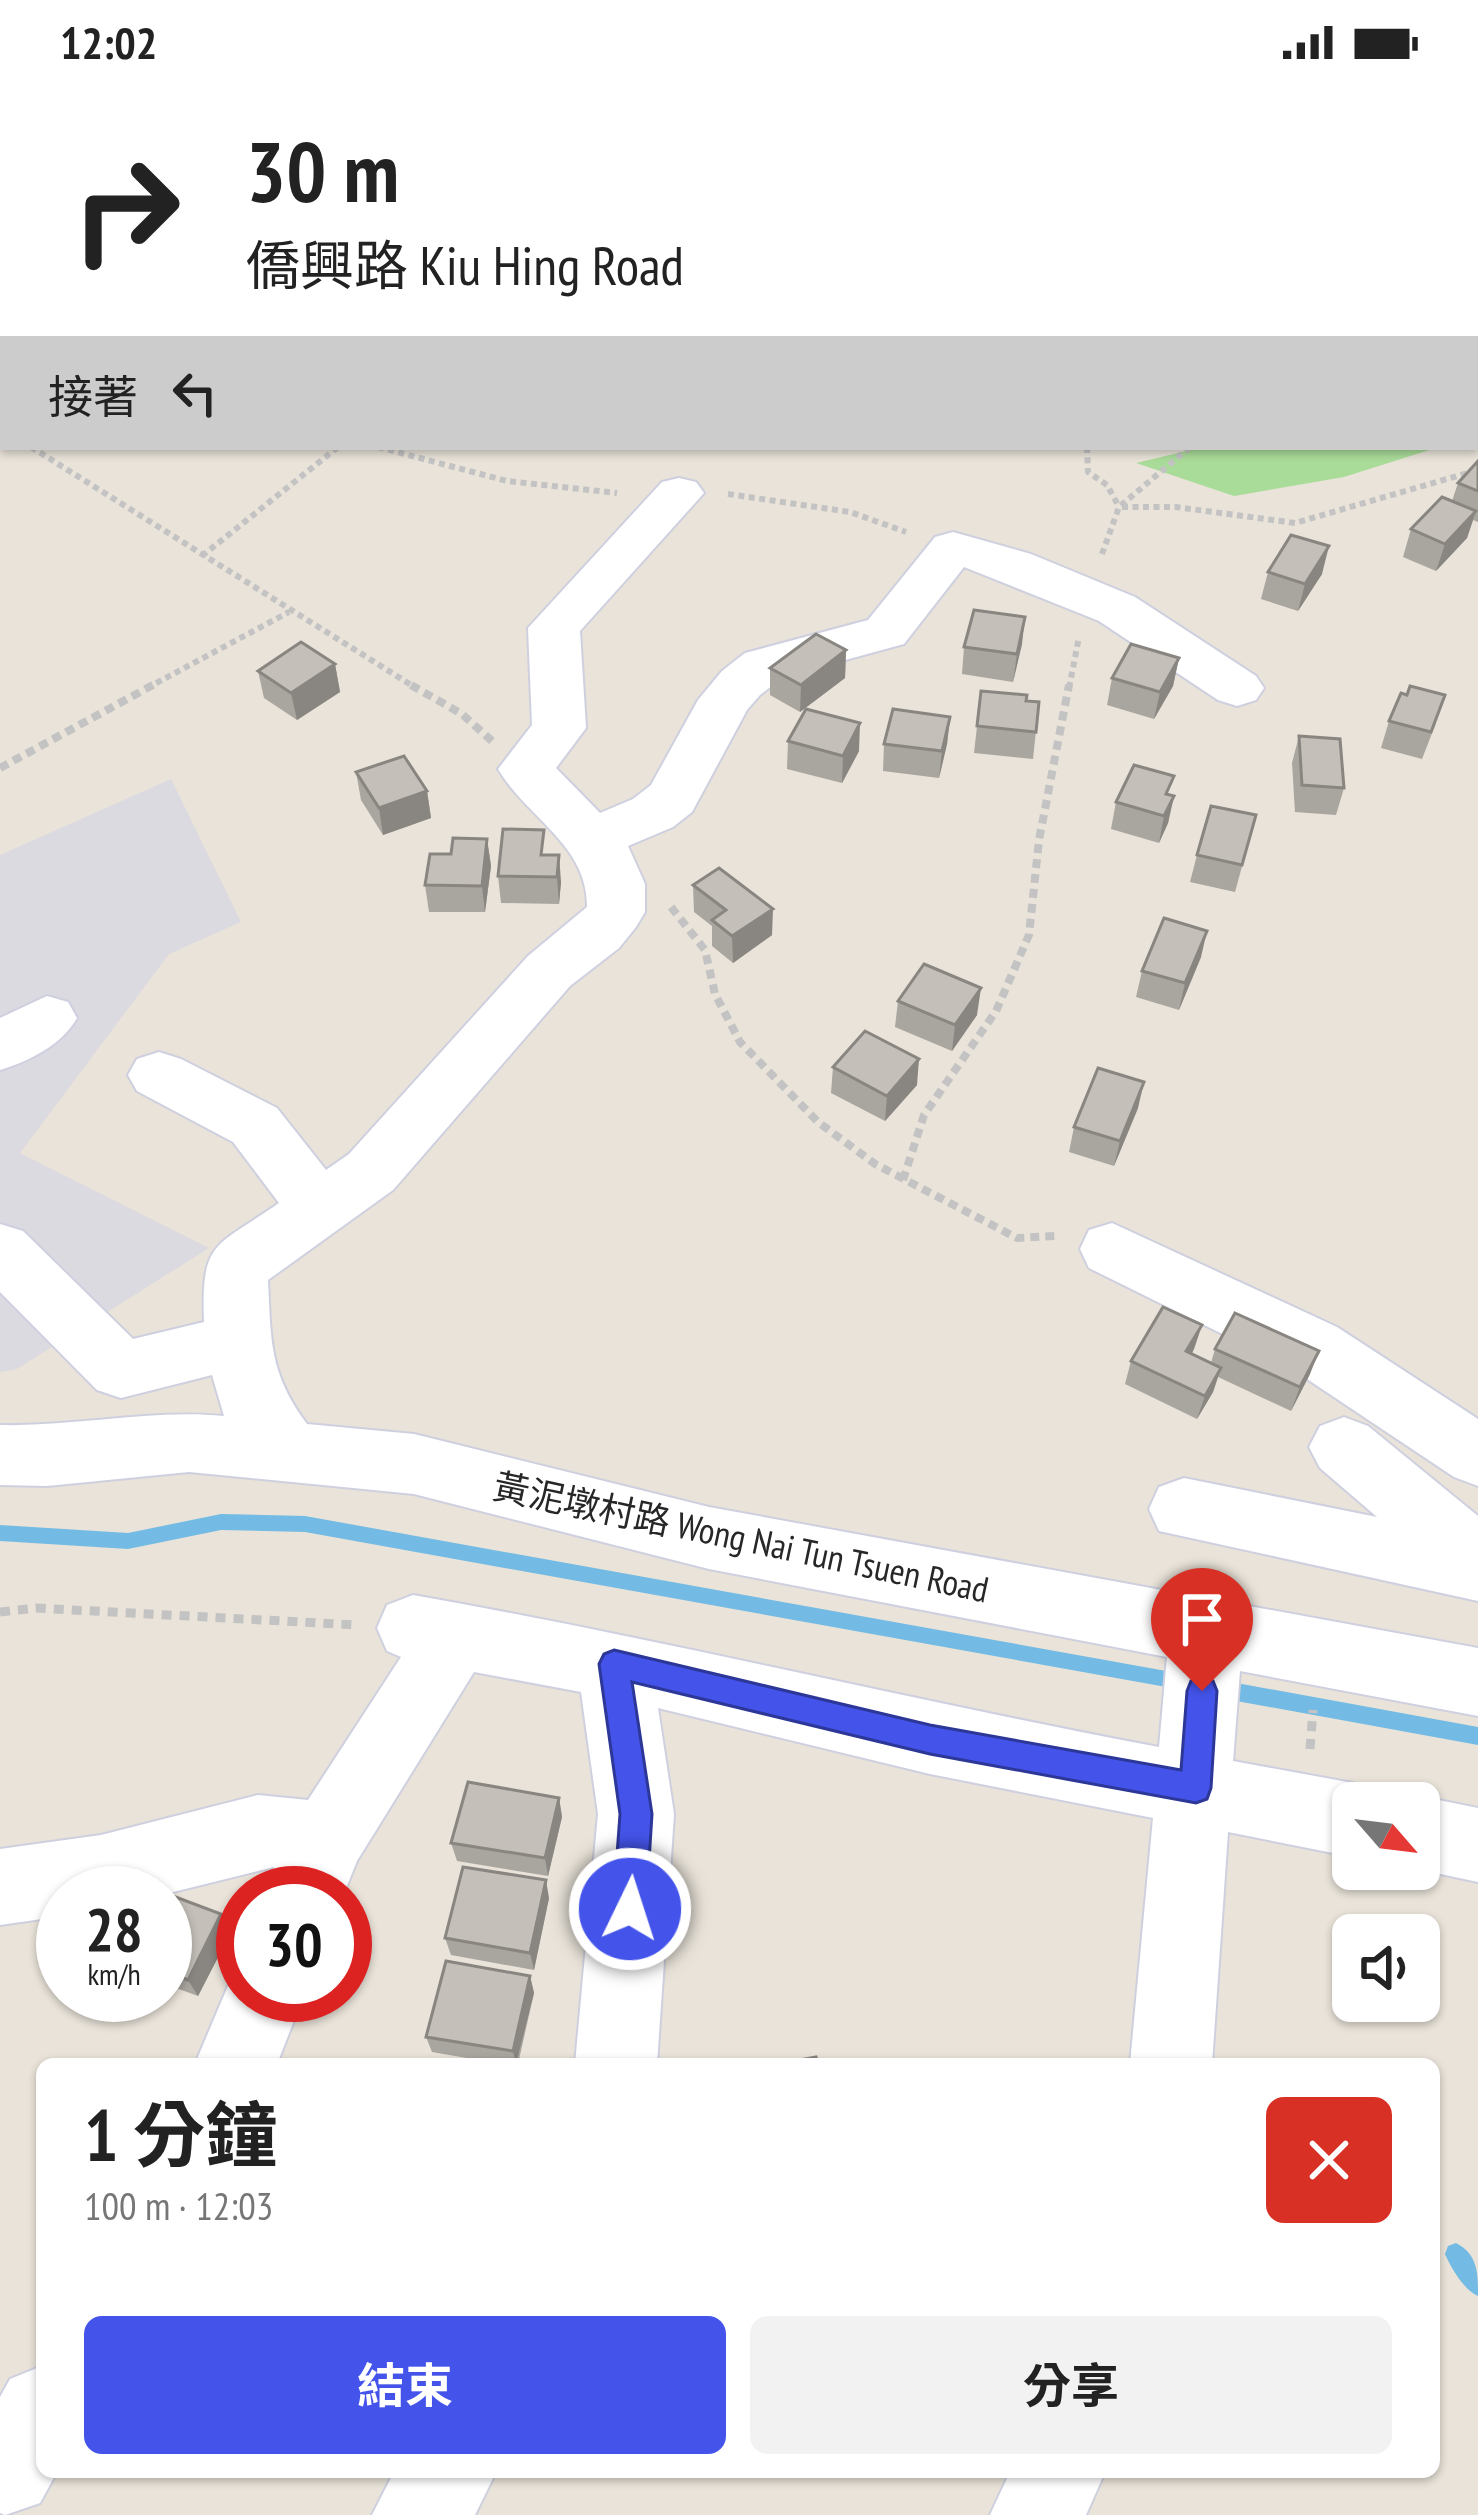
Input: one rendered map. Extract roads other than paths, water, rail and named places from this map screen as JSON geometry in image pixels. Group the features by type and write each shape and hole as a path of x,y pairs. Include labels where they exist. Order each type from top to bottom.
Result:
{"street":[{"path":"286,1450 251,1401 238,1341 235,1269 371,1172 549,971 609,923 619,898 613,871 594,838 525,769 559,728 554,628 679,494"},
{"path":"594,838 653,813 672,798 725,700 741,682 764,665 886,632 953,548 1013,565 1117,609 1238,688"},
{"path":"0,993 47,1018 0,1047"},
{"path":"158,1075 255,1125 319,1209"},
{"path":"1112,1249 1313,1347 1478,1456"},
{"path":"0,1250 121,1370 238,1341"},
{"name":"黃泥墩村路 Wong Nai Tun Tsuen Road","path":"0,1455 47,1456 189,1442 414,1464 710,1538 1478,1682"},
{"path":"1343,1447 1478,1559"},
{"path":"1184,1509 1478,1569"},
{"path":"316,1866 435,1632 614,1664 930,1739 1332,1816"},
{"path":"1172,2058 1206,1633"},
{"path":"614,1664 636,1814 616,2058"},
{"path":"0,1887 101,1873 274,1830 314,1866"},
{"path":"1440,1837 1478,1845"},
{"path":"238,2058 253,2022"},
{"path":"418,2515 446,2478"}],"waterway":[{"path":"0,1533 128,1541 221,1522 305,1524 1183,1682"},
{"path":"1220,1689 1478,1736"},
{"path":"1456,2254 1478,2285"}]}
